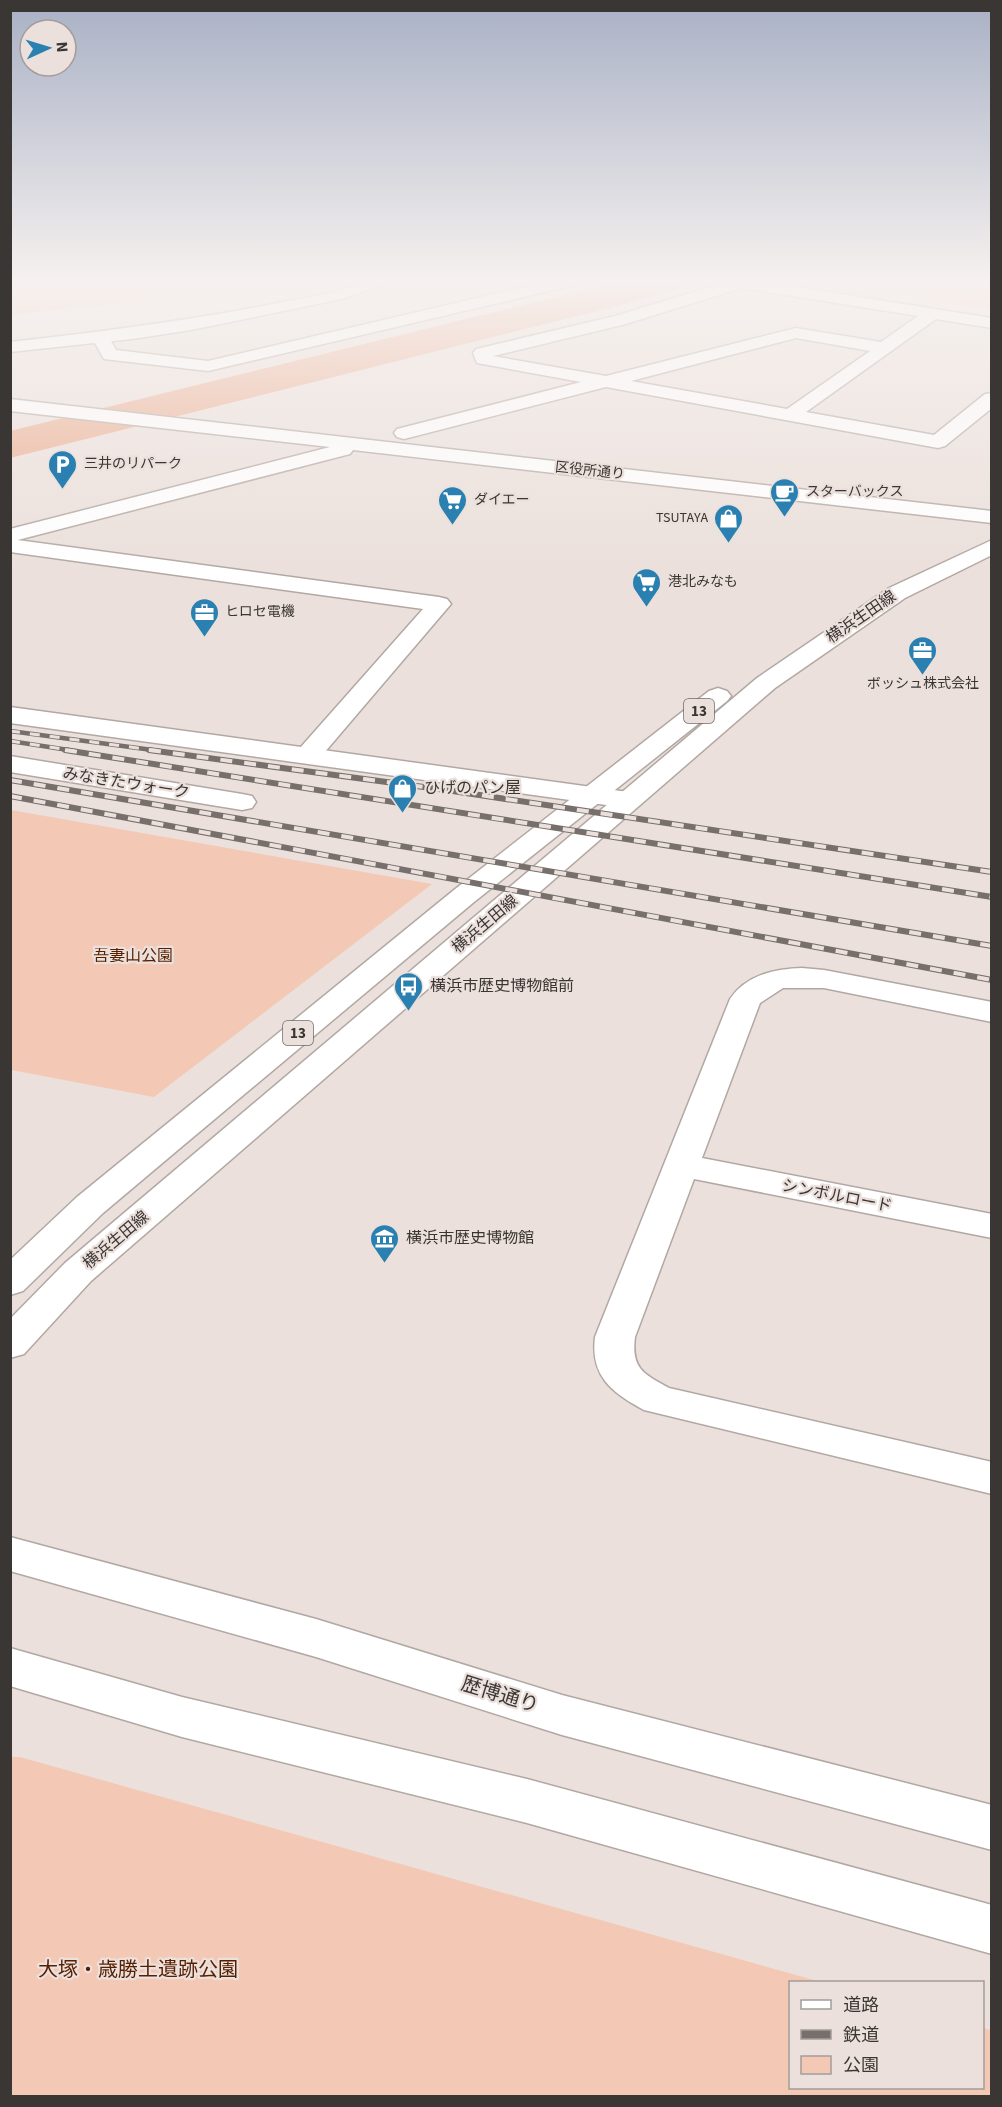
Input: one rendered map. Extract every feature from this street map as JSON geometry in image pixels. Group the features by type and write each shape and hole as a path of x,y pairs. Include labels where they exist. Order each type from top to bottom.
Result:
{"street":[{"path":"582,376 938,442 992,398"},
{"path":"10,536 625,376"},
{"path":"790,415 845,376"},
{"name":"区役所通り","path":"10,388 923,489"},
{"name":"区役所通り","path":"10,405 992,517"},
{"name":"横浜生田線","path":"849,599 992,531"},
{"path":"10,545 440,604 309,754"},
{"name":"横浜生田線","path":"10,1344 78,1272 766,683 863,614 897,593 992,546"},
{"name":"横浜生田線","path":"10,1282 90,1205 464,896 806,627"},
{"path":"10,715 309,754 628,800"},
{"name":"みなきたウォーク","path":"10,764 242,802"},
{"path":"992,1012 824,979 798,977 776,979 758,987 746,999 615,1337 612,1352 617,1368 631,1386 658,1400 992,1479"},
{"name":"シンボルロード","path":"683,1166 992,1226"},
{"name":"歴博通り","path":"10,1554 316,1638 562,1715 992,1828"},
{"path":"10,1667 182,1717 527,1801 992,1930"}],"green space":[{"name":"吾妻山公園","path":"10,810 432,884 154,1097 11,1070"},
{"name":"大塚・歳勝土遺跡公園","path":"10,1757 20,1757 817,1981 789,1981 789,2089 984,2089 984,2028 991,2030 991,2096 11,2096"}],"waterway":[{"path":"10,445 288,376"}],"railway":[{"path":"10,731 160,751"},
{"path":"10,741 75,751"},
{"path":"65,750 992,897"},
{"path":"149,750 446,790 992,872"},
{"path":"10,780 992,946"},
{"path":"10,796 992,980"}],"place":[{"name":"三井のリパーク","path":"63,490"},
{"name":"スターバックス","path":"785,518"},
{"name":"ダイエー","path":"453,526"},
{"name":"TSUTAYA","path":"729,544"},
{"name":"港北みなも","path":"647,608"},
{"name":"ヒロセ電機","path":"204,638"},
{"name":"ボッシュ株式会社","path":"923,676"},
{"name":"ひげのパン屋","path":"403,814"},
{"name":"横浜市歴史博物館前","path":"409,1012"},
{"name":"横浜市歴史博物館","path":"385,1264"}]}
